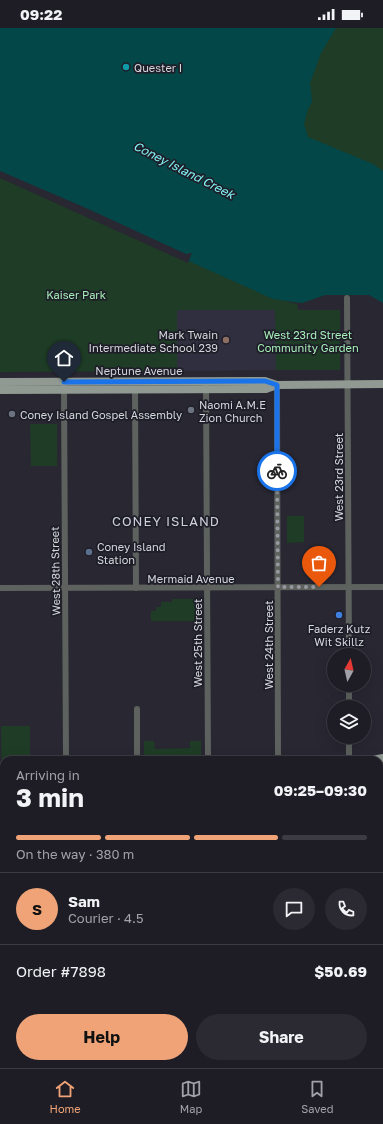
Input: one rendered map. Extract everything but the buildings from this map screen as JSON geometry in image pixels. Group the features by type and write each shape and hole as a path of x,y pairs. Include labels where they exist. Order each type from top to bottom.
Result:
{"main road":[{"name":"Neptune Avenue","path":"0,382 135,389 206,385"},
{"name":"Neptune Avenue","path":"0,390 64,385 206,385 266,389 277,385 383,384"}],"street":[{"name":"West 23rd Street","path":"347,298 349,648"},
{"name":"West 28th Street","path":"64,385 66,756"},
{"name":"West 25th Street","path":"206,385 208,756"},
{"name":"West 24th Street","path":"277,385 278,756"},
{"path":"135,389 136,588"},
{"name":"Mermaid Avenue","path":"0,588 383,587"},
{"path":"137,709 137,756"},
{"path":"349,744 349,756"}],"shaded area":[{"name":"Mark Twain Intermediate School 239","path":"176,310 276,310 276,370 177,371"}],"green space":[{"path":"215,28 383,28 383,180 299,154"},
{"name":"Kaiser Park","path":"0,176 334,295 325,295 302,303 282,301 297,304 298,310 340,310 340,370 276,370 275,310 177,310 177,371 0,372"},
{"path":"30,424 57,424 57,466 31,466"},
{"path":"287,516 304,516 304,542 287,543"},
{"path":"172,599 198,599 199,621 151,621 151,611 156,611 156,607 161,607 161,602 172,602"},
{"path":"1,726 30,726 30,756 1,756"},
{"path":"144,741 154,741 155,749 190,748 190,741 201,741 201,756 144,756"}],"water":[{"name":"Coney Island Creek","path":"0,28 336,28 321,53 310,83 312,102 308,109 304,124 308,137 373,164 383,171 383,303 369,295 325,295 302,303 273,299 0,176"}],"pier":[{"path":"0,171 86,208 186,254 192,253 188,263 0,178"}],"way so far":[{"path":"277,471 278,587 319,587"}],"place":[{"name":"Quester I","path":"126,67"},
{"name":"Mark Twain Intermediate School 239","path":"226,340"},
{"name":"Naomi A.M.E Zion Church","path":"191,410"},
{"name":"Coney Island Gospel Assembly","path":"12,414"},
{"name":"Coney Island Station","path":"89,552"},
{"name":"Faderz Kutz Wit Skillz","path":"339,615"}],"district":[{"name":"CONEY ISLAND","path":"166,521"}],"route":[{"path":"64,382 271,382 277,385 277,471"}],"park label":[{"name":"West 23rd Street Community Garden","path":"308,340"}]}
